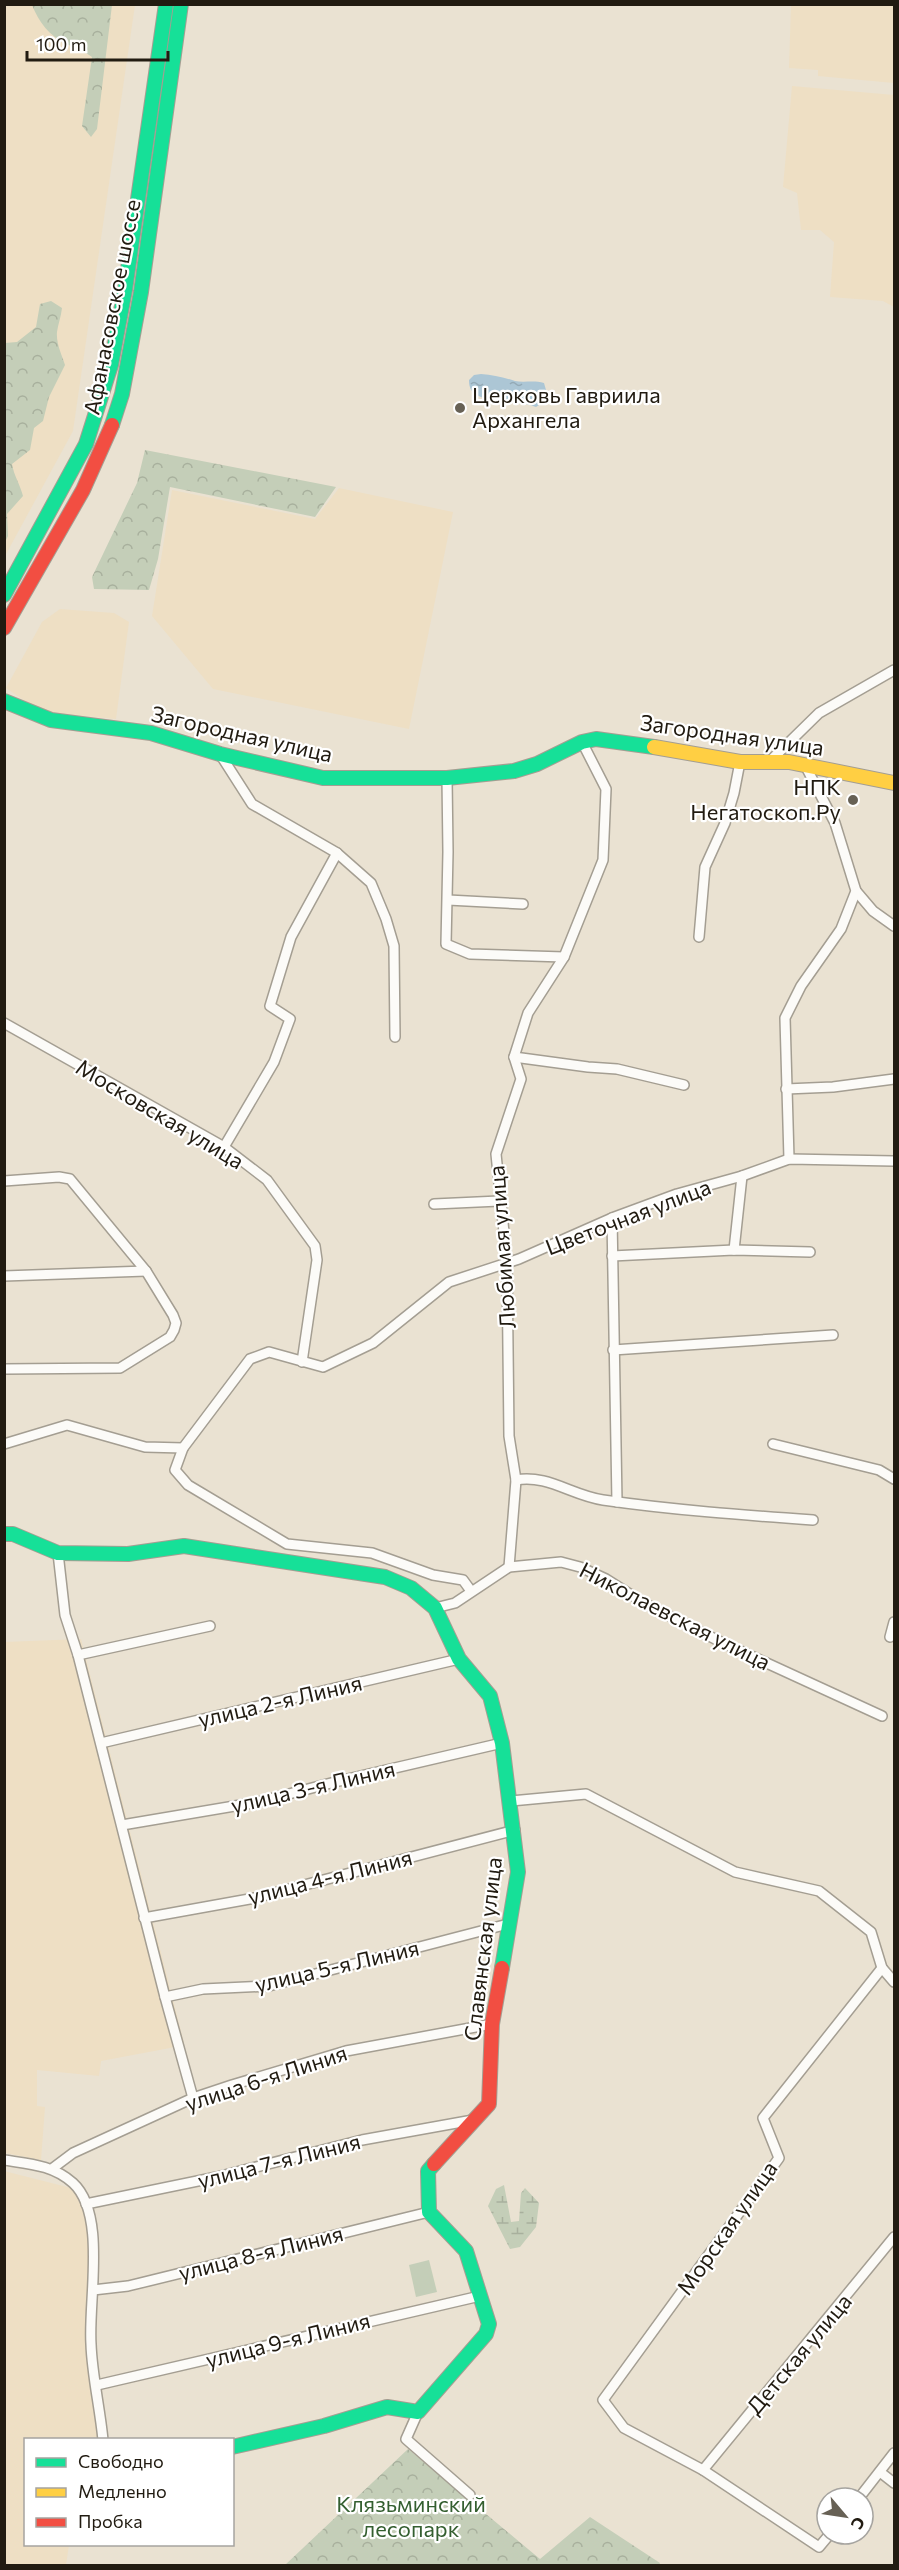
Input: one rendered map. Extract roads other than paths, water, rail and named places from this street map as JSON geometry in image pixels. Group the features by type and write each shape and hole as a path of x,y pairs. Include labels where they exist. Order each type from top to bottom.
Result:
{"street":[{"name":"Афанасовское шоссе","path":"4,595 86,444 105,384 125,290 166,4"},
{"name":"Афанасовское шоссе","path":"4,628 83,490 111,429 122,394 141,292 181,4"},
{"path":"769,762 819,713 894,670"},
{"name":"Загородная улица","path":"4,701 51,720 151,733 220,754 323,778 447,778 514,771 537,764 582,742 596,739 621,741 740,762 789,762 894,783"},
{"name":"Любимая улица","path":"509,1567 516,1480 509,1436 507,1262 496,1154 521,1079 514,1057 528,1013 564,957 603,860 606,789 582,742"},
{"path":"220,754 252,804 337,853 371,883 394,946 395,1036"},
{"path":"699,937 705,867 725,822 740,762"},
{"path":"805,765 835,823 856,891 873,911 894,926"},
{"path":"447,778 446,944 470,954 564,957"},
{"path":"224,1147 274,1062 290,1019 270,1006 291,937 337,853"},
{"path":"856,891 841,929 801,986 785,1018 789,1159 894,1161"},
{"path":"448,900 523,904"},
{"name":"Московская улица","path":"4,1023 224,1147 267,1180 315,1246 317,1260 302,1362"},
{"path":"514,1057 617,1069 684,1086"},
{"path":"786,1089 833,1088 894,1079"},
{"name":"Цветочная улица","path":"183,1448 250,1359 269,1352 323,1367 373,1342 449,1282 519,1259 612,1218 677,1194 742,1176 789,1159"},
{"path":"734,1250 742,1176"},
{"path":"4,1181 59,1177 70,1179 146,1271 173,1314 176,1323 170,1337 120,1368 4,1369"},
{"path":"434,1204 499,1200"},
{"path":"612,1218 617,1502"},
{"path":"612,1256 734,1250 810,1252"},
{"path":"4,1276 146,1271"},
{"path":"614,1350 833,1335"},
{"path":"4,1444 67,1425 145,1447 183,1448 176,1470 188,1485 287,1544 372,1553 433,1575 463,1580 471,1591"},
{"path":"773,1444 879,1470 894,1479"},
{"path":"516,1480 531,1477 600,1500 667,1509 813,1520"},
{"name":"Славянская улица","path":"4,1534 13,1534 58,1552 128,1554 184,1546 385,1577 411,1588 435,1608 459,1659 490,1696 502,1743 512,1801 518,1872 492,2024 489,2104 428,2171 429,2212"},
{"path":"58,1552 65,1615 78,1655 144,1918 193,2098"},
{"name":"Николаевская улица","path":"435,1608 455,1603 509,1567 561,1562 580,1567 606,1579 644,1604 882,1716"},
{"path":"890,1636 894,1622"},
{"path":"78,1655 210,1626"},
{"name":"улица 2-я Линия","path":"101,1743 459,1659"},
{"name":"улица 3-я Линия","path":"122,1825 258,1802 502,1743"},
{"path":"512,1801 586,1794 735,1872 819,1891 871,1932 882,1968 894,1982"},
{"name":"улица 4-я Линия","path":"144,1918 255,1898 515,1830"},
{"name":"улица 5-я Линия","path":"165,1997 203,1989 268,1986 508,1924"},
{"name":"Морская улица","path":"703,2470 624,2428 603,2400 779,2158 763,2118 882,1968"},
{"name":"улица 6-я Линия","path":"53,2168 73,2153 193,2098 346,2051 492,2024"},
{"name":"улица 7-я Линия","path":"87,2204 217,2177 362,2140 473,2120"},
{"path":"4,2160 53,2168 74,2184 87,2204 94,2242 91,2343 103,2438"},
{"path":"429,2212 466,2251 489,2324 486,2334 415,2412 406,2439 470,2495"},
{"name":"улица 8-я Линия","path":"93,2290 128,2286 429,2212"},
{"name":"Детская улица","path":"703,2470 894,2237"},
{"name":"улица 9-я Линия","path":"97,2385 480,2296"},
{"path":"234,2447 324,2426 387,2407 415,2412"},
{"path":"869,2486 894,2453"},
{"path":"703,2470 815,2544"},
{"path":"880,2472 894,2483"}],"water":[{"path":"481,374 518,382 544,383 546,390 542,403 536,407 480,396 474,393 469,380 474,375"}],"place":[{"name":"Церковь Гавриила Архангела","path":"460,408"},
{"name":"НПК Негатоскоп.Ру","path":"853,800"}],"park label":[{"name":"Клязьминский лесопарк","path":"411,2516"}]}
